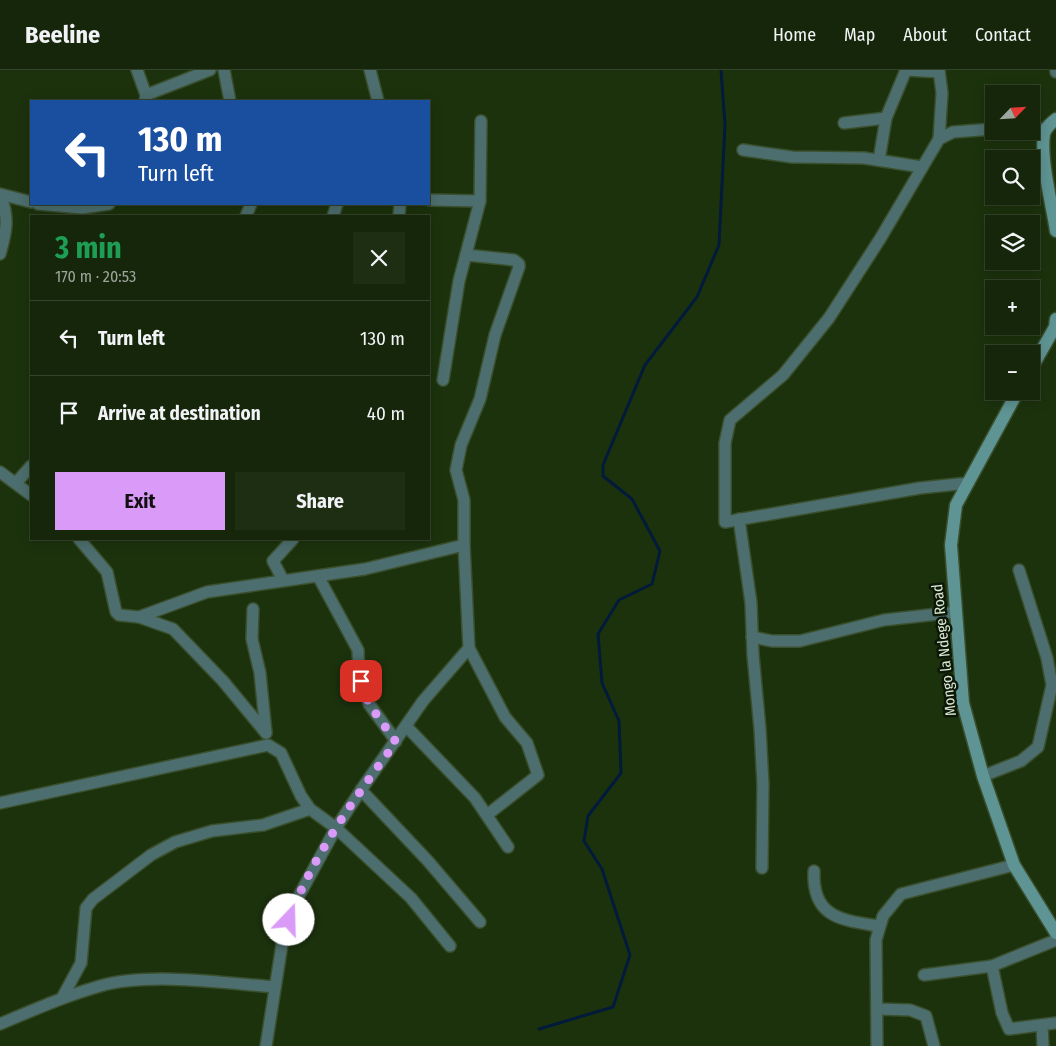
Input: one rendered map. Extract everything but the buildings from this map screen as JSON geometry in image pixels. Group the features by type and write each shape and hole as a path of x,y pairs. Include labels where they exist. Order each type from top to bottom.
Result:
{"street":[{"path":"137,70 145,98 210,70"},
{"path":"224,70 230,100"},
{"path":"370,70 378,100"},
{"path":"879,160 886,118 906,70 939,71 942,93 939,138 880,239 829,318 783,374 730,420 725,443 725,522 920,488 968,483"},
{"path":"844,123 886,118"},
{"path":"1056,119 1046,129 1044,158 1056,230"},
{"path":"443,380 466,254 480,201 480,121"},
{"path":"1040,129 1046,129"},
{"path":"939,138 953,132 985,130"},
{"path":"743,150 792,157 844,156 922,167"},
{"path":"0,195 30,202"},
{"path":"0,195 5,207 7,226 0,254"},
{"path":"430,200 480,201"},
{"path":"49,205 82,208 102,205"},
{"path":"466,254 514,260 519,264 495,335 480,399 465,433 458,456 456,475 464,500 464,545 469,648 505,717 527,744 538,775 487,815"},
{"path":"1040,353 1055,327 1056,319"},
{"name":"Mongo la Ndege Road","path":"1013,400 956,506 950,546 963,703 983,776 1014,865 1056,932"},
{"path":"16,483 30,467"},
{"path":"0,472 30,493"},
{"path":"739,519 751,603 763,784 762,868"},
{"path":"82,540 108,572 116,612 120,615 139,617 173,629 223,681 267,739 281,753 298,790 310,809 336,828 411,898 450,946"},
{"path":"283,580 273,562 292,540"},
{"path":"139,617 207,592 365,568 464,545"},
{"path":"983,776 1021,760 1038,747 1052,685 1048,658 1019,570"},
{"path":"318,576 358,650 359,674 369,704 396,742"},
{"path":"253,609 252,639 260,673 267,739"},
{"path":"752,637 800,641 884,620 956,612"},
{"path":"266,1046 283,938 295,903 336,828 361,790 434,687 469,648"},
{"path":"406,726 475,798 508,847"},
{"path":"0,803 267,739"},
{"path":"361,790 428,861 480,922"},
{"path":"62,998 81,963 86,908 92,899 151,855 175,842 212,832 263,825 310,809"},
{"path":"877,1046 876,940 882,916 901,894 1014,865"},
{"path":"814,872 816,894 831,914 839,919 878,926"},
{"path":"924,975 992,966 1056,940"},
{"path":"992,966 1002,1013 1009,1029 1056,1023"},
{"path":"0,1024 62,998 101,986 162,980 197,980 275,987"},
{"path":"877,1009 910,1010 926,1016 934,1046"},
{"path":"1042,1025 1043,1046"}],"waterway":[{"path":"539,1029 613,1007 630,955 602,869 584,841 588,816 621,773 619,721 602,683 598,634 619,600 652,584 660,551 632,499 603,476 603,465 645,365 697,297 719,245 725,125 721,70"}],"route":[{"path":"289,920 295,903 336,828 396,742 374,713 361,681"}]}
